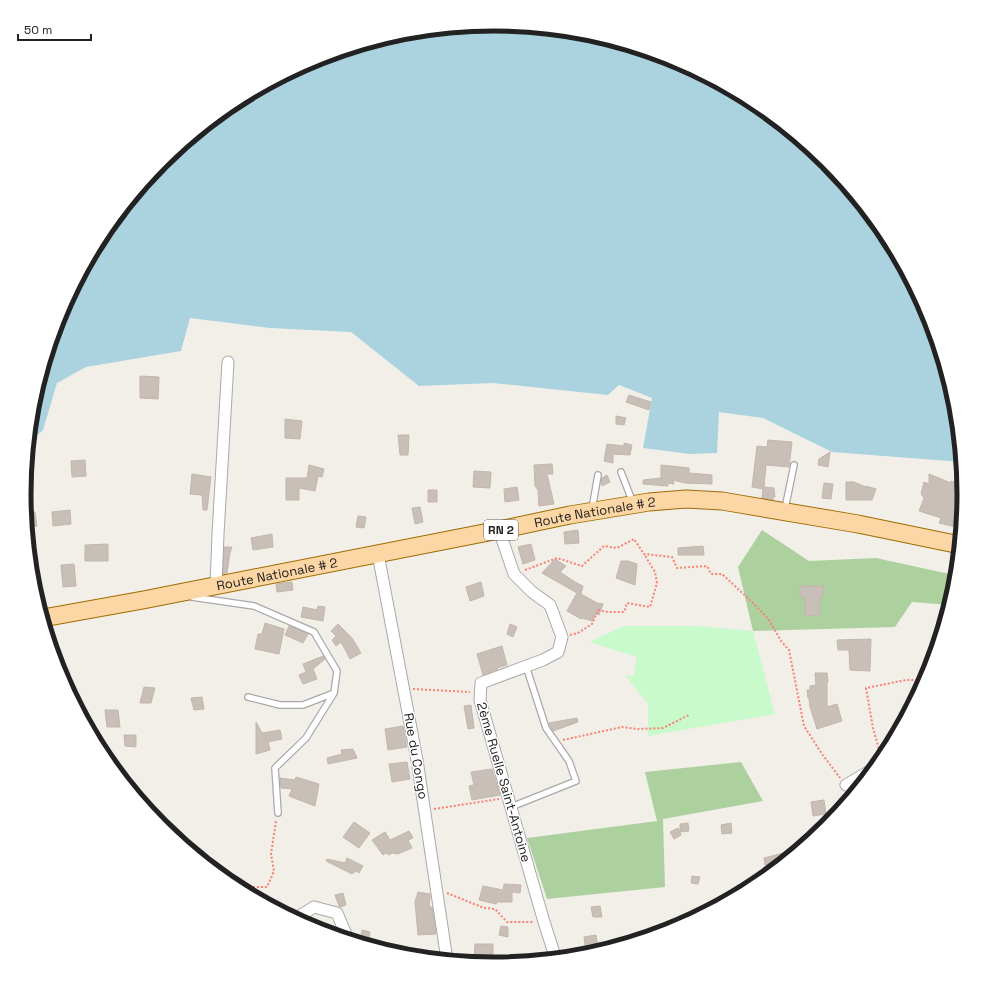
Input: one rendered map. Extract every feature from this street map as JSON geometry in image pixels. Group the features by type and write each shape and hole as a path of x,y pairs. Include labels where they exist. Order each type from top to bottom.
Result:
{"main road":[{"name":"Route Nationale # 2","path":"48,617 649,502 693,500 722,501 858,524 955,544"}],"street":[{"path":"216,586 228,362"},
{"path":"499,530 514,574 532,592 550,605 562,637"},
{"name":"Rue du Congo","path":"378,554 417,760 446,955"},
{"name":"2ème Ruelle Saint-Antoine","path":"554,954 480,700 481,683 543,660 558,652 562,637"},
{"path":"846,786 863,775"},
{"path":"301,915 314,907 337,913 345,933"}],"lane":[{"path":"784,512 794,465"},
{"path":"621,472 634,504"},
{"path":"592,512 598,476"},
{"path":"174,594 254,606 314,632 337,671 334,693 306,738 275,768 278,813"},
{"path":"510,802 576,781 570,761 546,728 526,666"},
{"path":"248,697 280,705 304,705 334,693"}],"path":[{"path":"514,574 557,558 582,566 604,546 617,548 634,539 655,572 657,583 650,607 627,603 624,612 608,612 598,610 592,624 578,633 562,637"},
{"path":"644,554 672,557 677,568 707,566 711,574 722,574 769,620 781,641 789,650 804,726 822,754 846,786"},
{"path":"880,752 873,728 866,688 906,680 919,680"},
{"path":"404,689 481,692"},
{"path":"556,742 622,727 638,729 663,728 689,715"},
{"path":"425,811 510,802"},
{"path":"254,890 254,887 266,887 274,871 271,854 278,813"},
{"path":"437,889 484,908 495,909 507,922 544,922"}],"green space":[{"path":"762,530 809,561 876,558 951,574 944,605 912,602 895,627 753,631 738,567"},
{"path":"624,626 697,626 753,631 775,714 648,736 648,704 625,675 634,676 637,657 589,642"},
{"path":"741,762 763,801 663,819 665,887 547,899 527,838 657,821 645,772"}],"water":[{"path":"464,32 525,32 585,40 614,47 672,66 700,79 752,109 800,146 822,167 843,189 880,237 910,289 923,317 942,375 949,404 957,462 832,452 763,418 719,412 717,453 690,454 643,448 652,398 619,385 608,395 493,383 419,386 351,332 270,328 190,318 181,351 86,367 57,383 43,430 35,438 40,404 47,375 66,317 93,263 109,237 146,189 189,146 212,127 237,109 289,79 317,66 375,47 404,40"}],"building":[{"path":"140,376 159,377 158,399 140,398"},
{"path":"629,395 651,402 649,410 626,402"},
{"path":"616,416 626,418 624,425 616,424"},
{"path":"285,419 302,421 300,439 285,438"},
{"path":"398,435 409,435 408,455 400,455"},
{"path":"768,440 792,442 789,467 766,465 764,487 774,488 775,497 773,497 773,500 762,498 763,489 752,487 757,446 767,447"},
{"path":"624,443 632,445 630,455 613,454 613,463 604,461 607,444 624,446"},
{"path":"830,452 828,467 818,465 819,459"},
{"path":"85,460 86,476 72,477 71,461"},
{"path":"552,464 553,474 547,474 554,504 539,506 538,490 535,486 534,465"},
{"path":"309,465 324,469 322,477 318,476 315,491 299,488 299,500 286,500 286,478 307,478"},
{"path":"661,465 689,468 689,473 712,475 712,484 685,483 673,480 674,484 668,483 668,486 643,484 643,480 661,478"},
{"path":"474,471 491,472 490,488 473,487"},
{"path":"192,474 211,477 207,510 203,510 202,495 190,494"},
{"path":"929,474 951,483 951,481 957,483 958,481 957,527 939,523 941,518 919,511 924,498 921,494 924,482 929,484"},
{"path":"607,475 610,482 602,486 602,478"},
{"path":"846,482 854,482 876,489 872,500 846,500"},
{"path":"824,483 833,484 831,499 822,498"},
{"path":"517,487 519,500 505,502 504,489"},
{"path":"428,490 437,490 437,502 428,502"},
{"path":"420,507 423,522 415,524 412,508"},
{"path":"70,510 71,524 53,526 52,512"},
{"path":"32,512 35,512 37,526 32,527"},
{"path":"358,516 366,517 364,528 356,527"},
{"path":"578,530 579,543 565,544 564,532"},
{"path":"272,534 273,547 253,550 251,538"},
{"path":"108,544 108,561 85,561 85,545"},
{"path":"531,544 535,560 523,564 518,547"},
{"path":"703,546 704,555 678,555 678,548"},
{"path":"224,547 232,547 227,573 223,574"},
{"path":"555,559 566,566 560,572 583,586 581,594 597,603 603,604 599,615 595,614 593,621 581,619 567,611 577,593 542,573"},
{"path":"621,561 628,561 637,564 635,585 616,578"},
{"path":"74,564 76,586 63,587 61,565"},
{"path":"292,582 293,590 277,592 276,584"},
{"path":"481,582 484,596 470,601 466,587"},
{"path":"800,586 823,586 823,597 819,597 820,615 805,616 805,597 800,597"},
{"path":"318,606 325,607 323,621 301,617 303,607 317,610"},
{"path":"265,623 284,629 279,654 255,649 258,634 262,634"},
{"path":"338,624 352,638 361,653 350,659 341,642 336,646 332,640 336,636 331,631"},
{"path":"510,624 517,627 513,637 507,634"},
{"path":"289,626 308,634 303,643 285,635"},
{"path":"871,639 870,671 850,670 849,650 838,650 837,640"},
{"path":"502,646 507,665 483,675 477,654"},
{"path":"323,656 325,659 313,669 317,679 303,684 299,675 306,672 303,664"},
{"path":"815,673 827,673 827,707 837,704 842,721 817,729 810,707 807,690 810,690 810,686 816,685"},
{"path":"144,687 155,688 151,703 140,703"},
{"path":"202,697 204,709 194,710 191,698"},
{"path":"471,705 474,728 468,729 464,706"},
{"path":"105,710 118,710 120,727 107,727"},
{"path":"577,718 578,722 553,731 549,723"},
{"path":"256,722 262,733 280,730 282,739 268,742 270,750 256,754"},
{"path":"403,726 407,747 388,750 385,729"},
{"path":"124,735 136,735 136,747 125,746"},
{"path":"353,749 357,758 328,764 327,758 342,754 341,750"},
{"path":"407,762 410,779 392,782 389,764"},
{"path":"492,769 500,795 472,800 469,786 474,785 471,772"},
{"path":"296,777 319,784 315,806 289,796 292,789 281,788 280,778 295,780"},
{"path":"824,800 826,814 813,816 811,802"},
{"path":"354,822 370,833 359,848 343,837"},
{"path":"688,823 689,831 680,832 680,824"},
{"path":"731,823 732,833 722,834 721,825"},
{"path":"678,828 681,835 674,839 670,832"},
{"path":"409,831 413,838 408,840 412,848 398,854 392,853 389,855 386,853 383,855 372,840 385,832 390,840"},
{"path":"783,853 784,856 776,863 765,865 764,858"},
{"path":"347,858 363,866 359,873 356,871 352,874 326,861 327,859 345,863"},
{"path":"692,876 700,877 698,884 691,883"},
{"path":"504,884 521,885 520,893 512,892 512,902 497,902 496,904 479,900 483,886 503,890"},
{"path":"418,892 430,894 429,907 432,907 436,934 418,935 415,902"},
{"path":"343,893 346,905 340,907 335,895"},
{"path":"600,906 602,917 593,917 591,907"},
{"path":"501,926 508,927 508,937 499,935"},
{"path":"362,930 370,932 369,940 361,938"},
{"path":"596,935 598,946 586,949 584,937"},
{"path":"475,944 493,944 493,958 474,957"}]}
